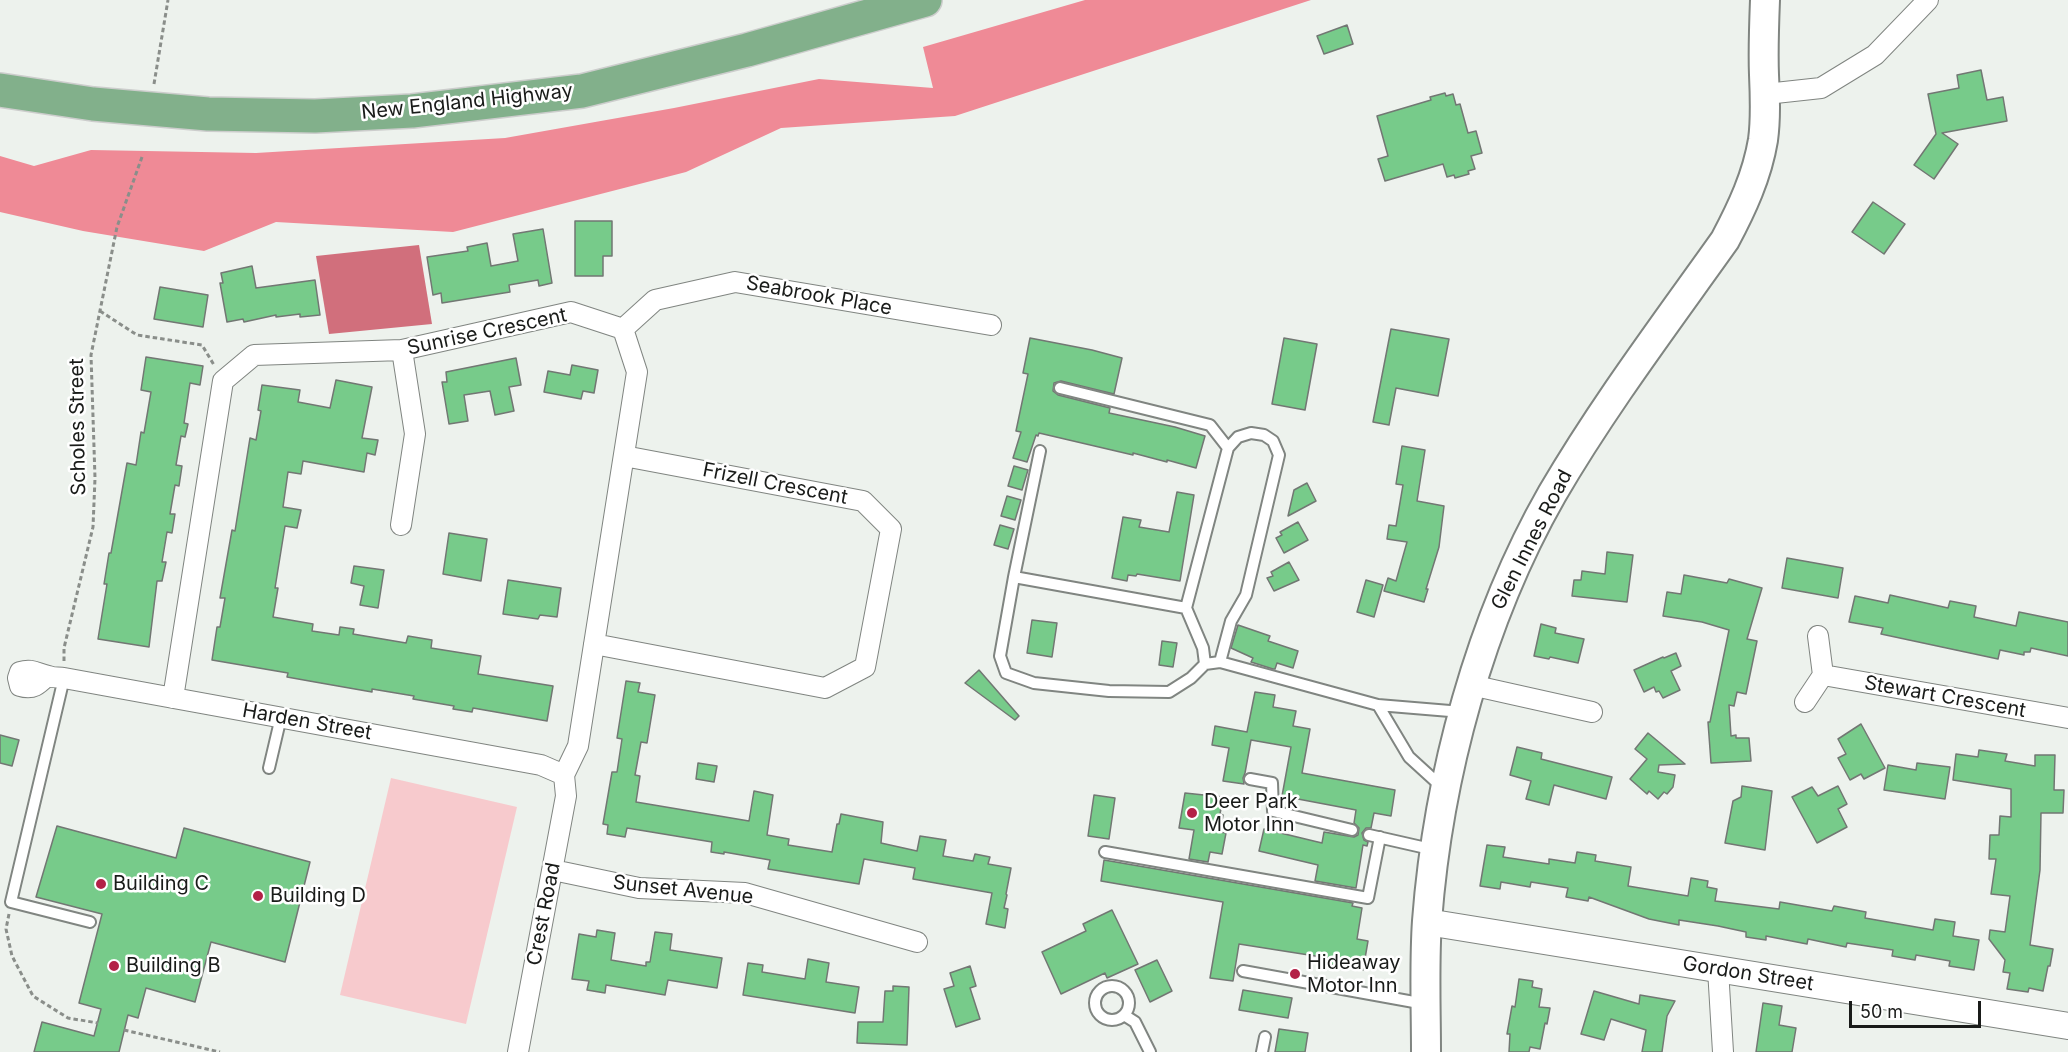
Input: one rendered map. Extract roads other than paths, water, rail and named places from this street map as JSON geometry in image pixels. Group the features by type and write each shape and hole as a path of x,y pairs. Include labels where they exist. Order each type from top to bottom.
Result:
{"highway":[{"name":"New England Highway","path":"0,90 93,104 208,114 315,116 412,111 582,91 747,50 925,0"}],"main road":[{"name":"Glen Innes Road","path":"1744,0 1765,85"},
{"name":"Glen Innes Road","path":"1426,1052 1427,922 1435,850 1446,790 1468,699 1496,611 1551,496 1596,422 1725,240 1741,210 1759,158 1763,138 1765,0"}],"street":[{"path":"1765,85 1821,88 1875,55 1928,0"},
{"name":"Seabrook Place","path":"623,329 656,300 735,282 991,325"},
{"name":"Sunrise Crescent","path":"173,698 223,381 254,355 402,350 571,312 623,329"},
{"path":"564,775 578,746 637,372 623,329"},
{"path":"401,525 415,434 402,350"},
{"name":"Frizell Crescent","path":"594,644 825,688 865,667 891,529 863,501 624,456"},
{"path":"1805,702 1823,675 1818,636"},
{"name":"Harden Street","path":"58,672 173,698 541,765 564,775"},
{"name":"Stewart Crescent","path":"1823,675 2068,718"},
{"path":"1468,699 1592,712"},
{"name":"Crest Road","path":"518,1052 566,796 564,775"},
{"name":"Sunset Avenue","path":"553,870 639,888 745,893 916,942"},
{"name":"Gordon Street","path":"1427,922 2068,1026"},
{"path":"1718,969 1723,1052"}],"lane":[{"path":"1060,388 1210,425 1228,448"},
{"path":"1205,664 1203,648 1185,608 1228,448 1238,437 1251,434 1264,435 1273,441 1279,454 1246,595 1232,621 1220,662"},
{"path":"1040,451 1000,656 1006,673 1034,683 1109,691 1168,692 1191,678 1205,664 1220,662 1378,705 1468,699"},
{"path":"1014,577 1185,608"},
{"path":"58,672 11,902 90,922"},
{"path":"1378,705 1409,757 1446,790"},
{"path":"268,768 281,717"},
{"path":"1250,779 1272,783 1273,811 1352,830"},
{"path":"1105,852 1368,898 1375,836 1435,850"},
{"path":"1243,971 1426,1004"},
{"path":"1124,1015 1134,1022 1150,1052"},
{"path":"1262,1052 1265,1037"}],"place":[{"name":"Deer Park Motor Inn","path":"1192,813"},
{"name":"Building C","path":"101,884"},
{"name":"Building D","path":"258,896"},
{"name":"Building B","path":"114,966"},
{"name":"Hideaway Motor Inn","path":"1295,974"}]}
